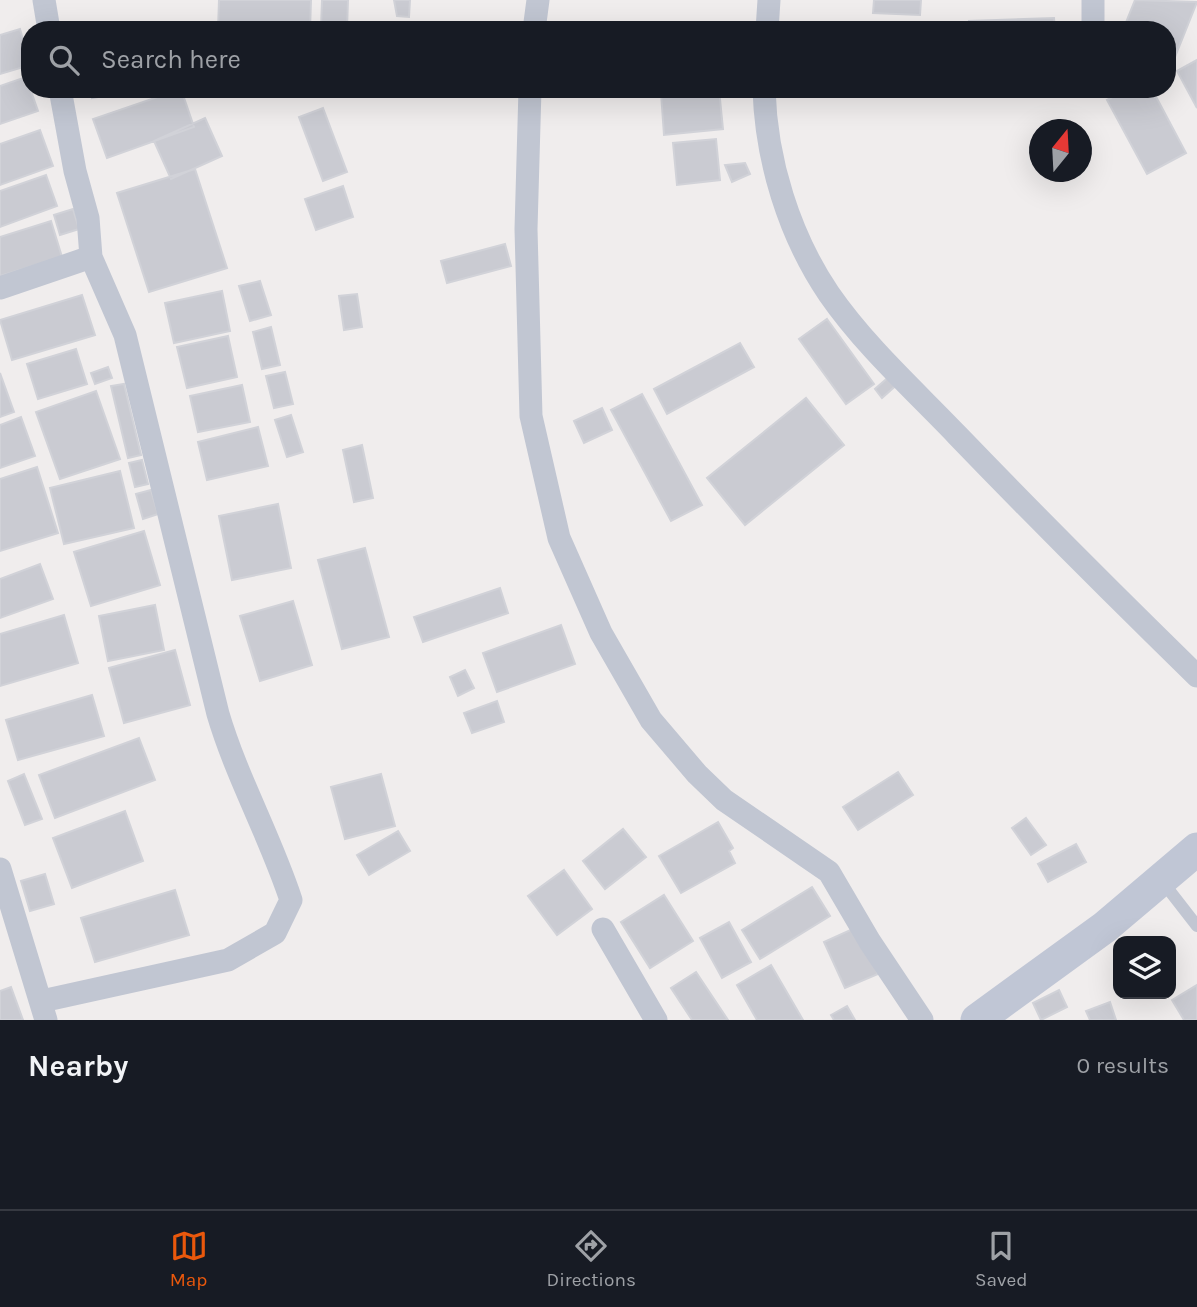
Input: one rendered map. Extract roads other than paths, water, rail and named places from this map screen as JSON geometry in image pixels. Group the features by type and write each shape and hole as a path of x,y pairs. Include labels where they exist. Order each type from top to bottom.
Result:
{"street":[{"path":"44,0 48,21"},
{"path":"535,21 538,0"},
{"path":"767,21 769,0"},
{"path":"1093,0 1093,21"},
{"path":"0,869 44,1011 228,960 275,933 291,900 275,851 229,750 200,645 164,487 125,335 91,257 88,218 75,171 62,98"},
{"path":"530,98 526,229 531,415 559,538 601,633 651,720 697,774 724,800 829,872 870,942 922,1020"},
{"path":"764,98 765,121 772,158 786,207 807,255 829,294 875,349 947,424 1081,563 1197,676"},
{"path":"0,288 91,257"},
{"path":"977,1020 1105,927 1197,849"},
{"path":"603,929 656,1020"}],"lane":[{"path":"1161,881 1197,926"}]}
